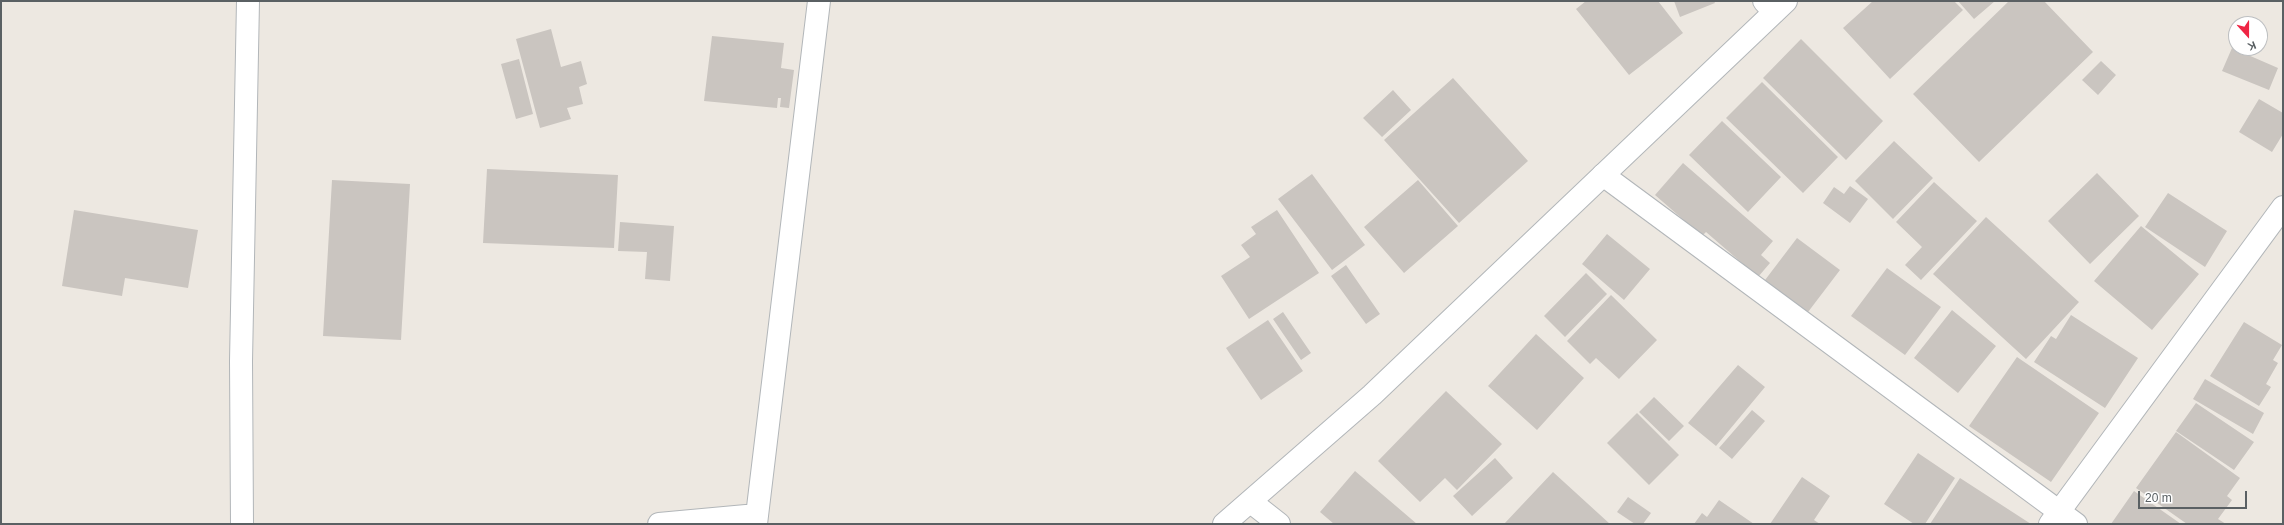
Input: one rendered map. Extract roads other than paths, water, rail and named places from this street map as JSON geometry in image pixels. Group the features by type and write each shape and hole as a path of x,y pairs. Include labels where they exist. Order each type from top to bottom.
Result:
{"street":[{"path":"242,524 241,361 248,1"},
{"path":"659,524 756,520 819,1"},
{"path":"1224,524 1372,395 1603,175 1775,5"},
{"path":"1603,175 2055,517 2076,524"},
{"path":"2055,517 2283,207"},
{"path":"1251,502 1279,524"}]}
